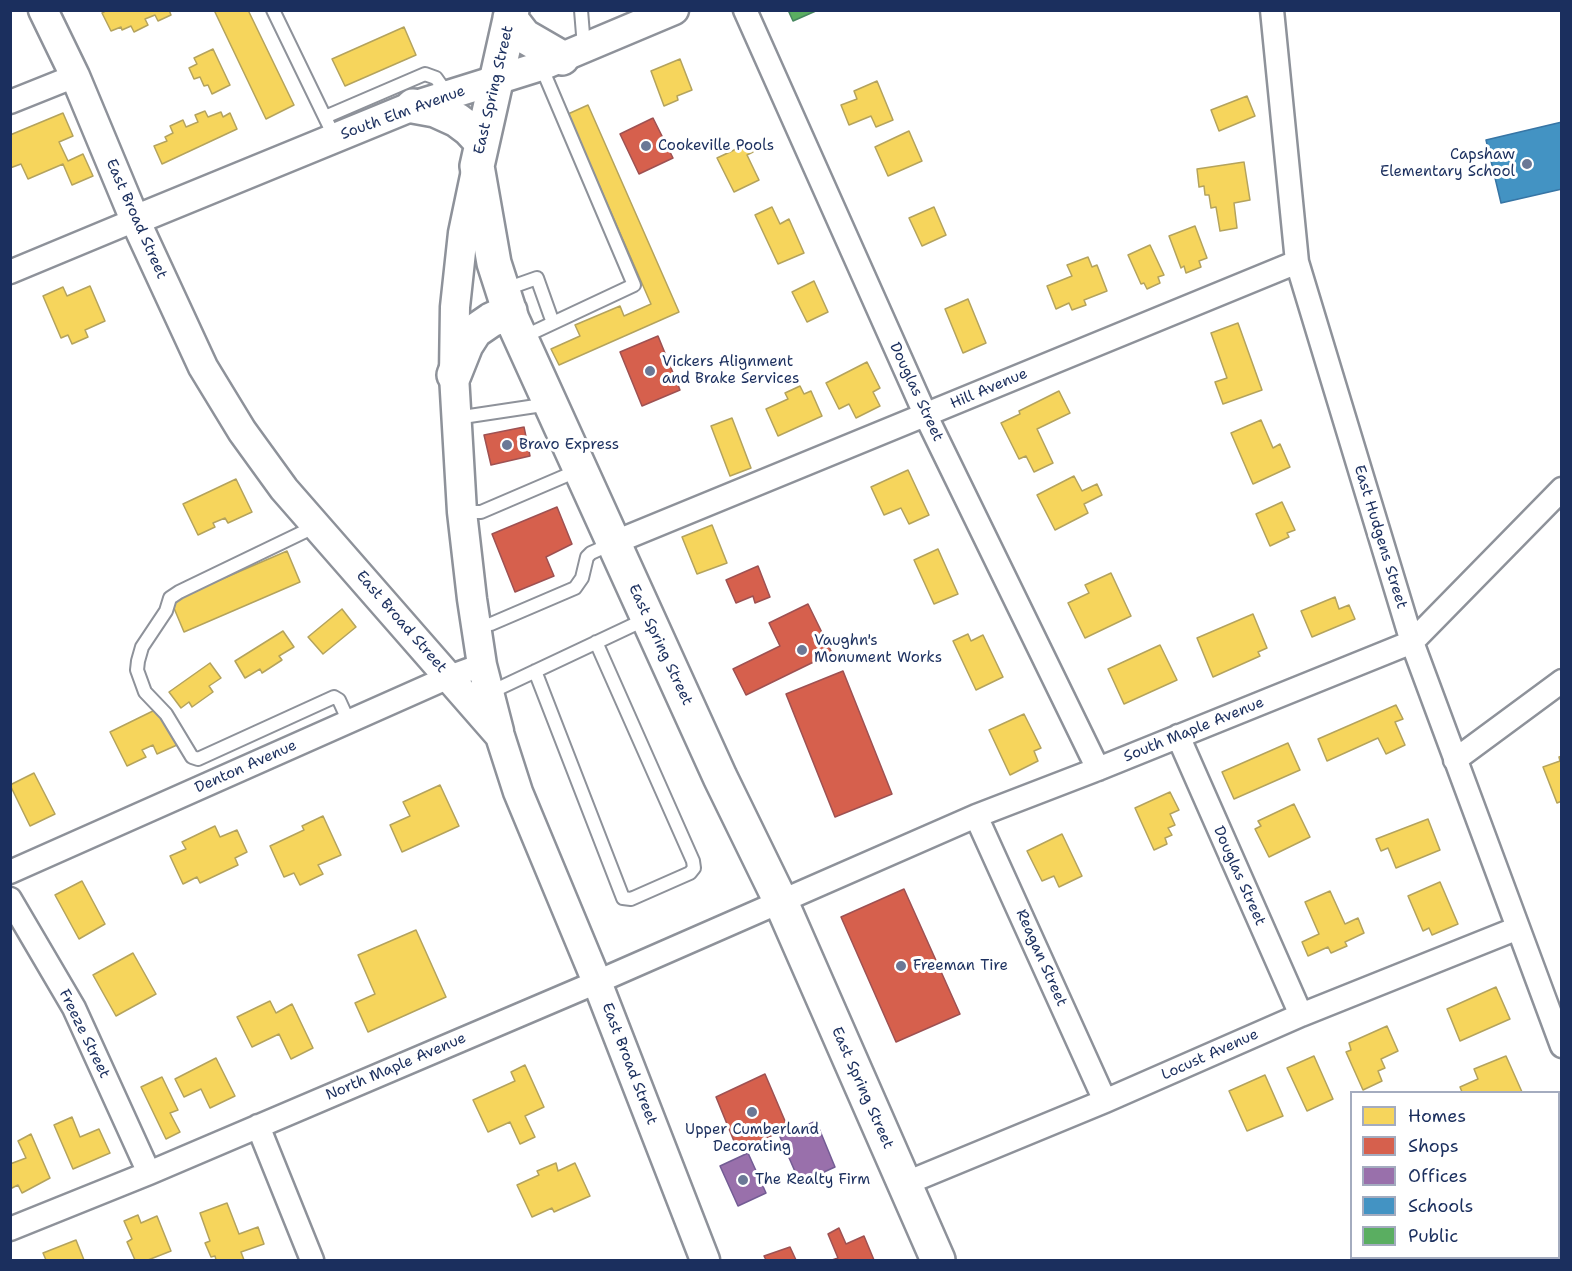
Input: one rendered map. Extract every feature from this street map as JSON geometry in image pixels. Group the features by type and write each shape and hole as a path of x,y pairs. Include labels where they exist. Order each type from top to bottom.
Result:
{"main road":[{"path":"511,14 524,36 562,57"},
{"name":"East Spring Street","path":"511,14 480,154 494,263 511,313 548,400 720,777 781,902 938,1260"},
{"path":"413,106 435,110 469,129 480,154"},
{"path":"454,375 465,345 475,331 491,320 511,313"}],"street":[{"name":"East Broad Street","path":"43,10 75,76 135,220 203,368 242,431 284,489 500,736 531,825 597,982 705,1260"},
{"name":"South Elm Avenue","path":"135,220 330,128 413,106 562,57 674,10"},
{"name":"Douglas Street","path":"745,10 926,416 1098,769"},
{"name":"East Hudgens Street","path":"1272,10 1297,262 1412,642 1562,1046"},
{"path":"10,102 75,76"},
{"path":"480,154 463,233 455,307 454,375 462,512 483,665 500,736"},
{"path":"10,272 135,220"},
{"name":"Hill Avenue","path":"613,543 1297,262"},
{"name":"South Maple Avenue","path":"781,902 976,816 1412,642 1562,489"},
{"name":"Denton Avenue","path":"10,872 449,677 483,665"},
{"path":"1455,760 1562,681"},
{"name":"Douglas Street","path":"1178,736 1301,1015"},
{"name":"Reagan Street","path":"976,816 1105,1101"},
{"name":"Freeze Street","path":"10,899 74,1008 149,1173"},
{"name":"North Maple Avenue","path":"10,1229 149,1173 781,902"},
{"name":"Locust Avenue","path":"904,1184 1105,1101 1301,1015 1518,928"},
{"path":"258,1126 312,1260"}],"lane":[{"path":"273,10 330,128 425,74 436,78 448,95"},
{"path":"553,324 537,278 511,313 553,324 634,285 562,57 581,10"},
{"path":"456,418 536,406 548,400"},
{"path":"462,512 481,512 580,470"},
{"path":"316,526 170,598 166,611 142,648 137,670 145,692 166,714 192,757 198,759 334,697 339,700 349,722"},
{"path":"477,627 491,624 575,588 582,578 587,556 613,543"},
{"path":"489,693 648,618"},
{"path":"535,671 623,898 631,899 690,873 694,868 693,861 596,642"}],"building: Homes":[{"path":"107,10 169,10 171,15 158,21 155,15 145,19 148,25 134,32 131,26 111,31 102,13"},
{"path":"214,10 248,10 294,105 266,119"},
{"path":"404,27 416,55 345,86 332,59"},
{"path":"213,49 230,85 212,94 208,85 204,86 200,77 194,79 189,68 197,64 194,58"},
{"path":"680,59 692,90 677,96 678,100 664,106 651,71"},
{"path":"877,81 893,120 876,127 871,116 849,125 841,105 857,99 854,91"},
{"path":"1247,96 1255,116 1219,131 1211,110"},
{"path":"588,105 679,312 559,365 551,349 580,336 575,325 620,306 624,316 651,304 568,114"},
{"path":"205,111 208,117 221,112 223,117 230,113 237,129 162,164 154,146 167,141 165,137 173,133 170,126 183,120 186,127 198,122 195,115"},
{"path":"63,113 73,136 59,142 68,161 83,154 93,176 72,185 63,164 28,179 21,164 10,168 10,135"},
{"path":"909,131 922,161 888,176 875,147"},
{"path":"749,143 753,152 747,155 759,180 734,192 717,158"},
{"path":"1244,162 1250,200 1234,203 1237,228 1220,231 1216,207 1211,208 1209,195 1205,195 1204,186 1199,187 1197,169"},
{"path":"772,207 780,224 789,219 804,253 778,264 755,215"},
{"path":"934,207 946,235 922,246 909,218"},
{"path":"1195,226 1207,258 1199,261 1201,267 1186,273 1184,266 1181,268 1169,236"},
{"path":"1150,245 1164,275 1158,277 1160,283 1147,289 1144,283 1141,284 1128,255"},
{"path":"1088,257 1092,267 1097,265 1107,291 1084,300 1086,305 1072,310 1069,303 1056,309 1047,286 1072,276 1067,265"},
{"path":"814,281 828,312 807,322 792,292"},
{"path":"90,286 105,321 85,330 88,337 72,344 68,335 61,338 43,296 63,287 67,296"},
{"path":"968,299 986,343 963,353 945,309"},
{"path":"1238,323 1262,390 1223,404 1215,382 1227,378 1211,333"},
{"path":"867,362 880,388 873,392 880,406 856,418 849,404 839,409 826,383"},
{"path":"800,386 804,394 811,391 822,416 778,436 766,409 788,399 785,393"},
{"path":"1059,391 1070,413 1037,429 1053,463 1034,472 1026,456 1019,459 1001,423 1020,414 1019,411"},
{"path":"732,418 751,468 730,476 711,426"},
{"path":"1261,420 1273,448 1280,444 1290,467 1253,484 1231,433"},
{"path":"908,470 929,515 909,524 901,508 884,515 871,487"},
{"path":"1074,476 1082,491 1097,484 1102,495 1084,504 1088,513 1055,530 1037,495"},
{"path":"236,479 252,512 228,523 225,518 213,523 215,527 198,535 183,504"},
{"path":"1282,502 1295,530 1287,533 1289,537 1270,546 1256,514"},
{"path":"712,525 727,563 697,574 682,537"},
{"path":"938,549 958,594 934,604 914,560"},
{"path":"287,551 300,582 184,632 171,601"},
{"path":"1111,573 1131,616 1085,638 1068,603 1089,593 1085,585"},
{"path":"1335,597 1339,609 1349,605 1355,619 1312,637 1301,611"},
{"path":"342,609 356,627 323,654 308,637"},
{"path":"1253,614 1267,648 1258,652 1260,656 1213,677 1197,638"},
{"path":"283,631 294,647 279,656 282,660 262,673 260,669 245,678 235,661"},
{"path":"968,634 971,641 983,635 1003,677 976,690 953,641"},
{"path":"1160,645 1177,680 1124,704 1108,669"},
{"path":"210,663 221,678 209,686 213,692 192,707 189,702 181,708 169,692"},
{"path":"1396,705 1403,719 1395,722 1405,745 1386,754 1378,738 1327,761 1318,739"},
{"path":"159,708 177,745 157,754 153,745 142,750 146,757 127,766 110,732"},
{"path":"1024,714 1041,748 1034,751 1038,761 1010,775 989,730"},
{"path":"1288,743 1300,770 1234,799 1222,772"},
{"path":"1562,756 1562,801 1557,803 1543,767 1560,761 1559,757"},
{"path":"34,773 55,814 30,826 10,785"},
{"path":"440,785 459,826 402,852 390,825 410,816 403,802"},
{"path":"1170,792 1179,810 1170,814 1175,825 1168,828 1172,835 1165,838 1167,844 1154,850 1135,808"},
{"path":"1294,804 1310,837 1269,857 1255,829 1261,826 1258,821"},
{"path":"323,816 341,855 318,865 323,874 300,885 294,873 284,877 270,846 304,830 302,826"},
{"path":"1428,819 1440,850 1396,868 1388,848 1381,851 1376,839"},
{"path":"215,826 220,837 237,830 247,852 235,858 238,865 200,883 197,877 183,884 170,856 186,849 182,842"},
{"path":"1062,834 1082,876 1059,887 1054,876 1042,881 1027,851"},
{"path":"82,881 105,924 79,939 55,895"},
{"path":"1440,882 1458,924 1432,935 1429,928 1423,931 1408,896"},
{"path":"1330,891 1345,924 1358,918 1364,933 1345,942 1347,946 1331,953 1328,947 1308,956 1302,942 1319,934 1305,902"},
{"path":"416,930 446,997 368,1032 355,1003 375,994 358,955"},
{"path":"133,953 156,994 116,1016 93,975"},
{"path":"1496,987 1510,1019 1460,1041 1447,1009"},
{"path":"270,1001 276,1013 292,1004 313,1048 291,1059 279,1034 252,1047 237,1017"},
{"path":"1387,1026 1398,1051 1381,1059 1385,1068 1378,1071 1382,1081 1363,1090 1346,1052 1351,1050 1349,1043"},
{"path":"1314,1056 1333,1099 1307,1111 1287,1068"},
{"path":"1506,1056 1522,1091 1462,1091 1460,1087 1478,1079 1474,1069"},
{"path":"216,1058 235,1096 210,1108 201,1089 184,1097 175,1079"},
{"path":"525,1065 544,1107 525,1116 535,1137 520,1144 510,1122 488,1132 473,1100 515,1081 511,1072"},
{"path":"1265,1075 1283,1116 1247,1131 1229,1091"},
{"path":"162,1077 178,1110 170,1113 180,1132 166,1139 141,1087"},
{"path":"72,1117 80,1137 99,1129 110,1153 73,1169 54,1125"},
{"path":"31,1134 50,1178 22,1193 18,1185 10,1189 10,1164 26,1158 18,1141"},
{"path":"556,1163 558,1171 575,1163 590,1196 554,1212 552,1208 532,1217 517,1185 539,1175 537,1171"},
{"path":"227,1203 239,1234 258,1227 264,1244 241,1252 244,1260 216,1260 215,1256 211,1257 205,1243 210,1241 200,1213"},
{"path":"1562,1205 1562,1236 1560,1236 1560,1206"},
{"path":"138,1215 141,1223 157,1216 171,1251 148,1260 135,1260 127,1242 132,1239 124,1221"},
{"path":"76,1240 84,1260 46,1260 43,1253"}],"building: Shops":[{"name":"Cookeville Pools","path":"653,118 673,158 639,174 620,134"},
{"name":"Vickers Alignment and Brake Services","path":"658,336 680,390 642,406 620,352"},
{"name":"Bravo Express","path":"524,427 530,456 491,465 484,435"},
{"path":"557,507 572,544 546,557 554,576 515,592 492,534"},
{"path":"758,566 770,597 755,603 753,596 736,603 726,580"},
{"name":"Vaughn's Monument Works","path":"808,604 832,653 746,695 733,669 780,646 769,623"},
{"path":"843,671 892,794 835,817 786,694"},
{"name":"Freeman Tire","path":"904,889 960,1014 896,1042 841,917"},
{"name":"Upper Cumberland Decorating","path":"765,1074 788,1128 738,1151 716,1097"},
{"path":"839,1228 846,1244 864,1236 874,1260 832,1260 838,1258 828,1234"},
{"path":"790,1247 796,1260 766,1260 764,1256"}],"building: Offices":[{"path":"816,1121 835,1167 800,1183 780,1137"},
{"name":"The Realty Firm","path":"748,1153 766,1193 738,1206 720,1166"}],"building: Schools":[{"name":"Capshaw Elementary School","path":"1562,122 1562,189 1501,203 1486,140"}],"building: Public":[{"path":"788,10 818,10 793,21"}],"place":[{"name":"Cookeville Pools","path":"646,146"},
{"name":"Capshaw Elementary School","path":"1527,164"},
{"name":"Vickers Alignment and Brake Services","path":"650,371"},
{"name":"Bravo Express","path":"507,445"},
{"name":"Vaughn's Monument Works","path":"802,650"},
{"name":"Freeman Tire","path":"901,966"},
{"name":"Upper Cumberland Decorating","path":"752,1112"},
{"name":"The Realty Firm","path":"743,1180"}]}
